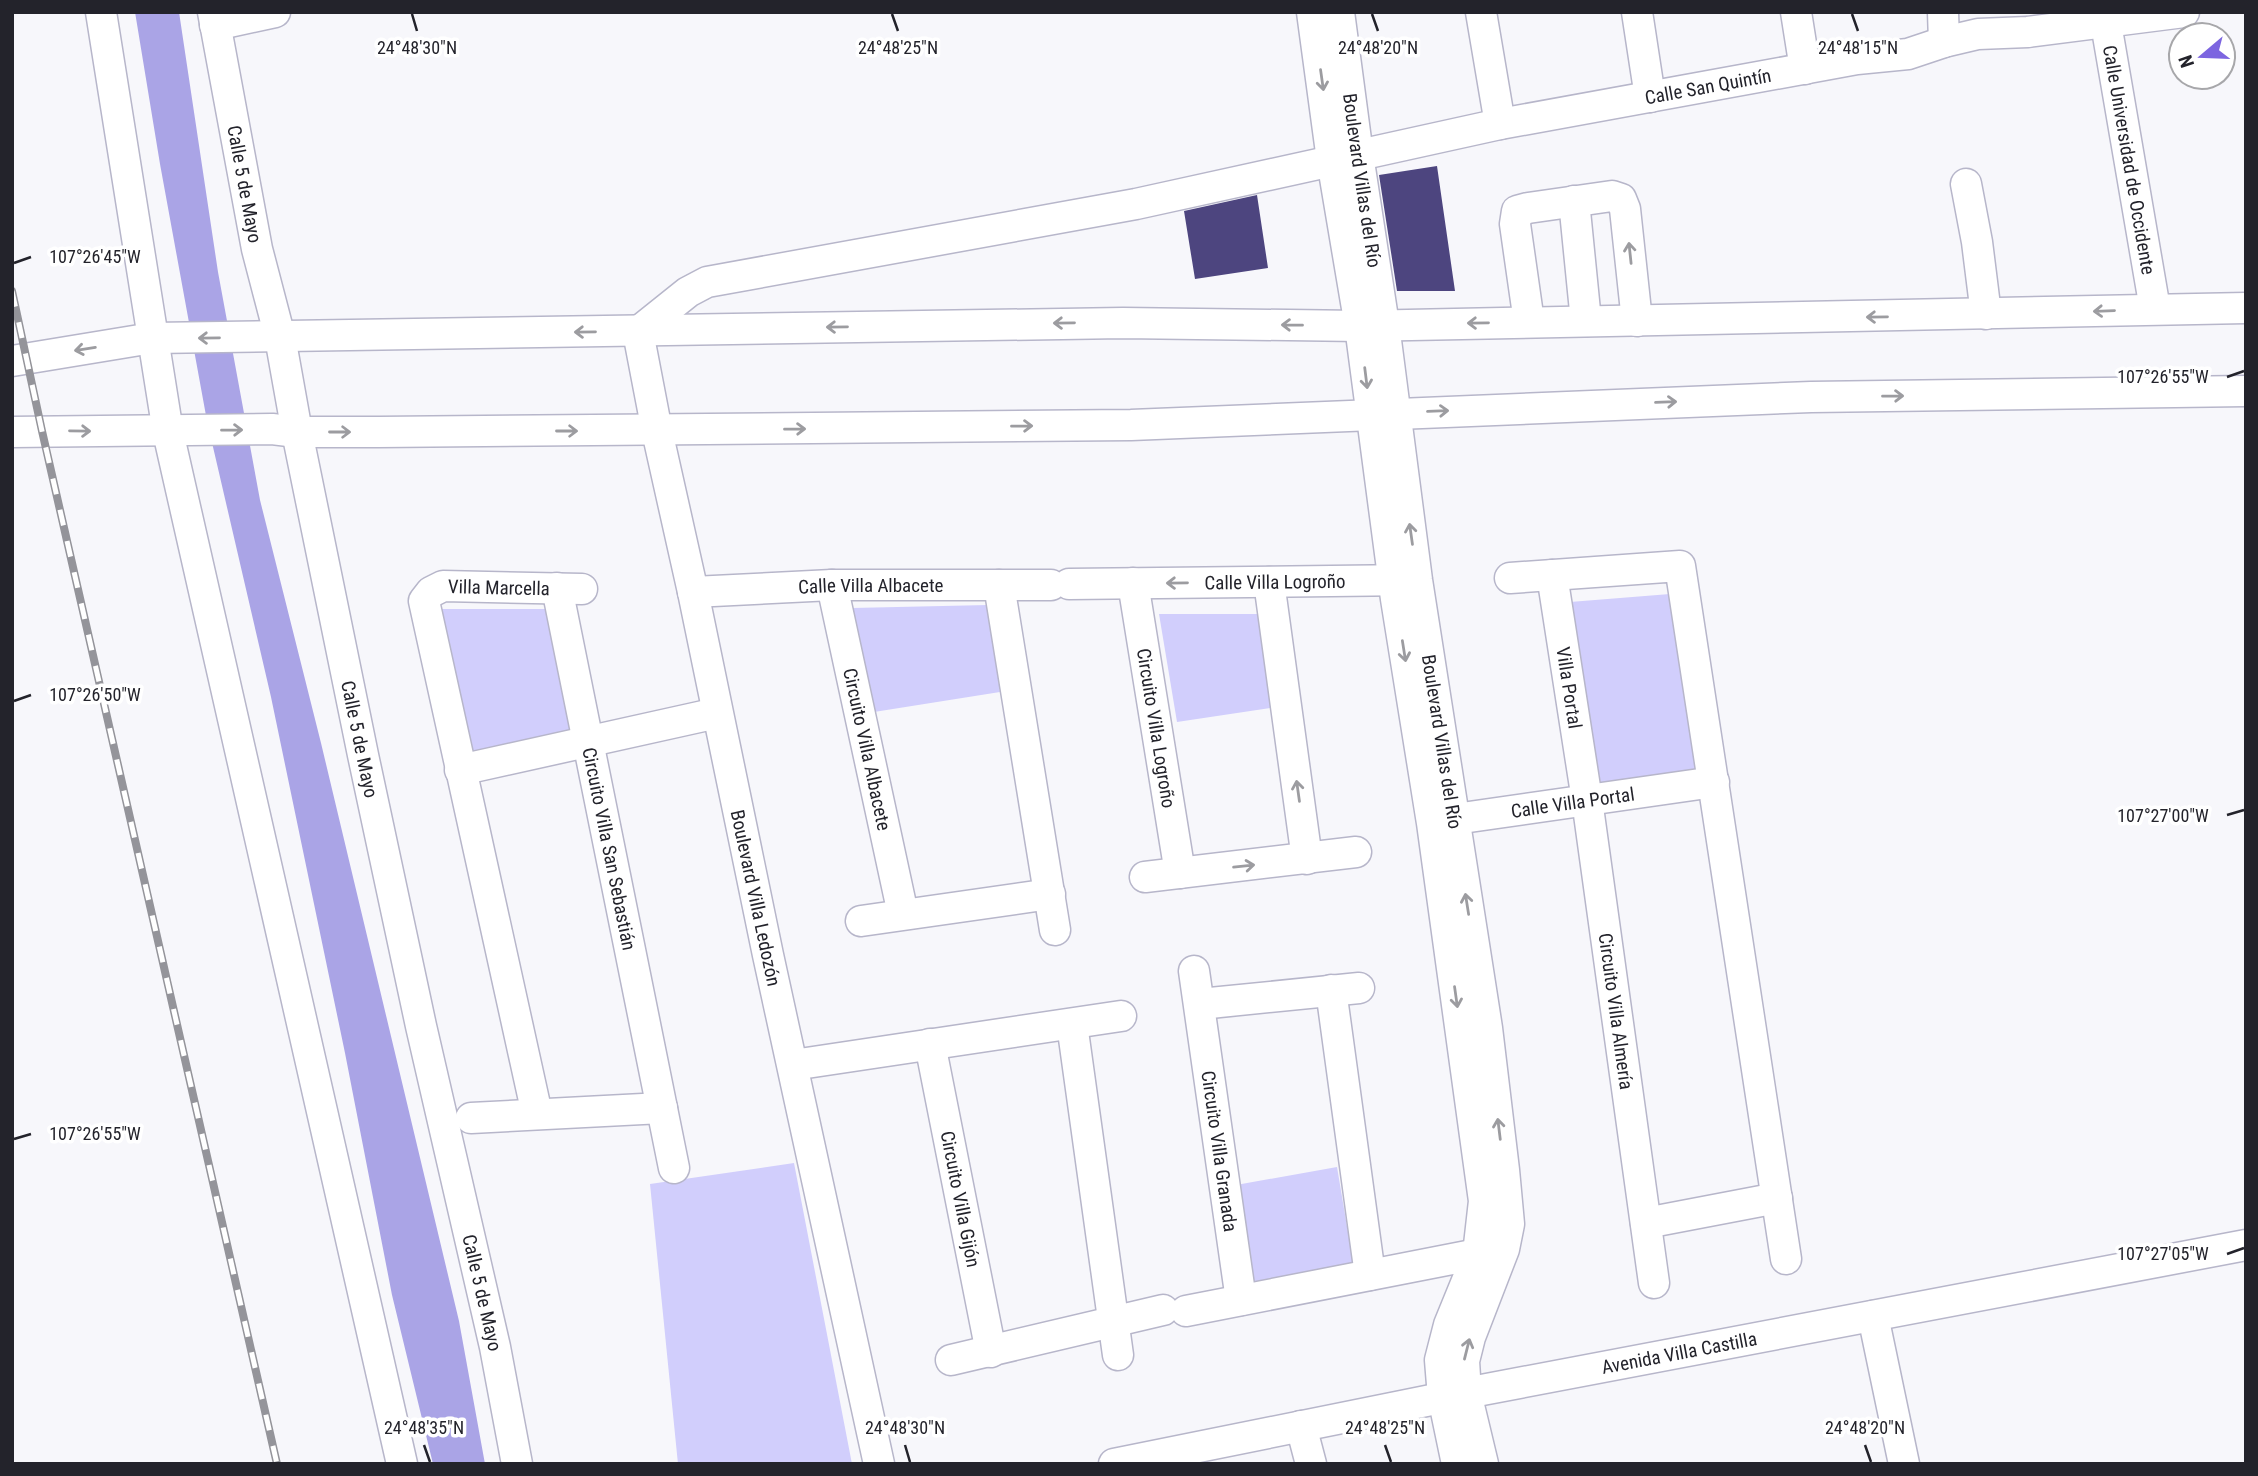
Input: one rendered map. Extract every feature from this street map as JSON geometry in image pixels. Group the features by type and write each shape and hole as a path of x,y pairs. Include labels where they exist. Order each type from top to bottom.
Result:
{"street":[{"path":"101,12 157,338 180,431 402,1464"},
{"path":"214,19 275,12"},
{"name":"Boulevard Villas del Río","path":"1312,12 1345,158 1372,326 1382,414 1442,821 1487,1028 1504,1170 1509,1224 1449,1325 1440,1360 1483,1464"},
{"name":"Boulevard Villas del Río","path":"1339,12 1345,158"},
{"path":"1481,12 1500,124"},
{"path":"1637,12 1650,97"},
{"path":"1796,12 1805,69"},
{"path":"1943,12 1944,42"},
{"name":"Calle San Quintín","path":"638,331 688,292 707,282 1136,204 1500,124 1857,59 1908,54 1978,34 2028,32 2104,16 2184,12"},
{"name":"Calle Universidad de Occidente","path":"2104,16 2155,309"},
{"name":"Calle 5 de Mayo","path":"214,19 257,249 284,431 363,755 421,1027 495,1347 517,1464"},
{"path":"1966,184 1986,314"},
{"path":"1529,322 1515,224 1517,211 1612,196 1621,199 1625,209 1637,321"},
{"path":"1574,201 1586,321"},
{"path":"12,361 157,338 1123,323 1372,326 2246,309"},
{"name":"Boulevard Villa Ledozón","path":"638,331 657,431 694,592 717,713 879,1464"},
{"path":"12,432 657,431 1131,425 1811,397 2246,391"},
{"path":"1510,578 1680,566 1786,1259"},
{"name":"Villa Portal","path":"1552,575 1587,800"},
{"name":"Calle Villa Albacete","path":"694,592 832,585 1133,583"},
{"name":"Calle Villa Logroño","path":"1133,583 1269,589"},
{"name":"Circuito Villa Logroño","path":"1133,583 1180,873"},
{"name":"Circuito Villa Albacete","path":"832,585 903,914"},
{"path":"999,585 1055,930"},
{"name":"Villa Marcella","path":"460,771 424,606 427,595 443,586 570,589"},
{"name":"Circuito Villa San Sebastián","path":"570,589 587,743 674,1168"},
{"path":"1307,859 1269,589 1407,590"},
{"path":"537,1114 460,771 717,713"},
{"name":"Calle Villa Portal","path":"1442,821 1714,782"},
{"name":"Circuito Villa Almería","path":"1587,800 1654,1283"},
{"path":"1145,877 1356,852"},
{"path":"861,921 1050,894"},
{"name":"Circuito Villa Granada","path":"1194,971 1241,1300"},
{"path":"1200,1004 1345,989 1370,1275"},
{"path":"793,1065 1121,1016"},
{"path":"1072,1024 1118,1356"},
{"name":"Circuito Villa Gijón","path":"930,1044 990,1352"},
{"path":"471,1118 662,1108"},
{"path":"1646,1223 1777,1198"},
{"name":"Avenida Villa Castilla","path":"1114,1464 1454,1395 2246,1245"},
{"path":"951,1360 1113,1322 1491,1252"},
{"path":"1873,1317 1904,1464"},
{"name":"Boulevard Villas del Río","path":"1454,1395 1457,1464"},
{"path":"1301,1426 1311,1464"}],"shaded area":[{"path":"135,12 179,12 218,272 260,500 459,1321 485,1464 433,1464 392,1295 271,697 207,421"},
{"path":"1670,594 1697,776 1602,791 1570,602"},
{"path":"988,605 1000,692 874,712 852,608"},
{"path":"434,609 546,609 572,738 467,762"},
{"path":"1159,614 1264,614 1277,707 1177,722"},
{"path":"794,1163 852,1464 678,1464 650,1184"},
{"path":"1337,1167 1355,1274 1252,1295 1236,1185"}],"building":[{"path":"1437,166 1455,291 1397,291 1379,175"},
{"path":"1257,195 1268,268 1195,279 1184,211"}],"railway":[{"path":"12,291 277,1464"}]}
